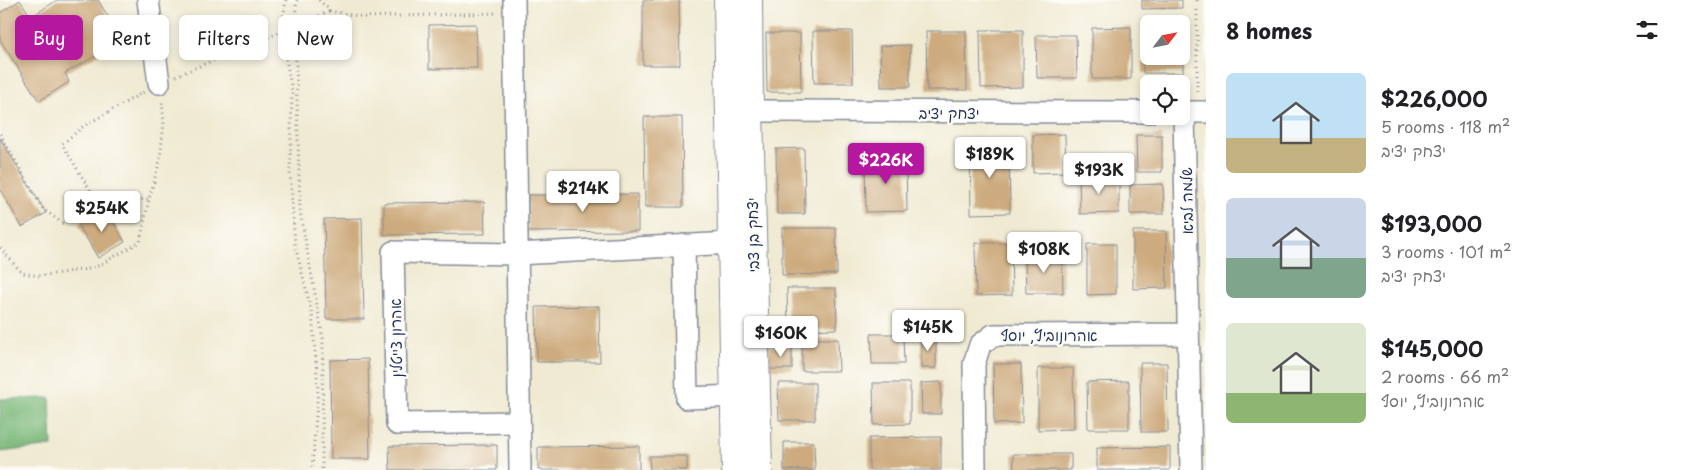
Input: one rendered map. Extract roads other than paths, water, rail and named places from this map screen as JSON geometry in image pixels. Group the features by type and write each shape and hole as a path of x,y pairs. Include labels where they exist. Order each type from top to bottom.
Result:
{"street":[{"path":"148,0 159,83"},
{"name":"יצחק בן צבי","path":"728,0 736,470"},
{"name":"יצחק בן צבי","path":"748,0 758,470"},
{"path":"514,6 520,470"},
{"name":"יצחק יציב","path":"749,111 1140,112"},
{"name":"שלמה לביא","path":"1191,470 1188,334 1192,112"},
{"name":"אהרון צייטלין","path":"519,422 397,424 393,252 516,254 732,243"},
{"path":"684,245 687,398 735,396"},
{"name":"אהרונוביץ, יוסף","path":"975,470 974,364 980,345 993,334 1188,334"}]}
